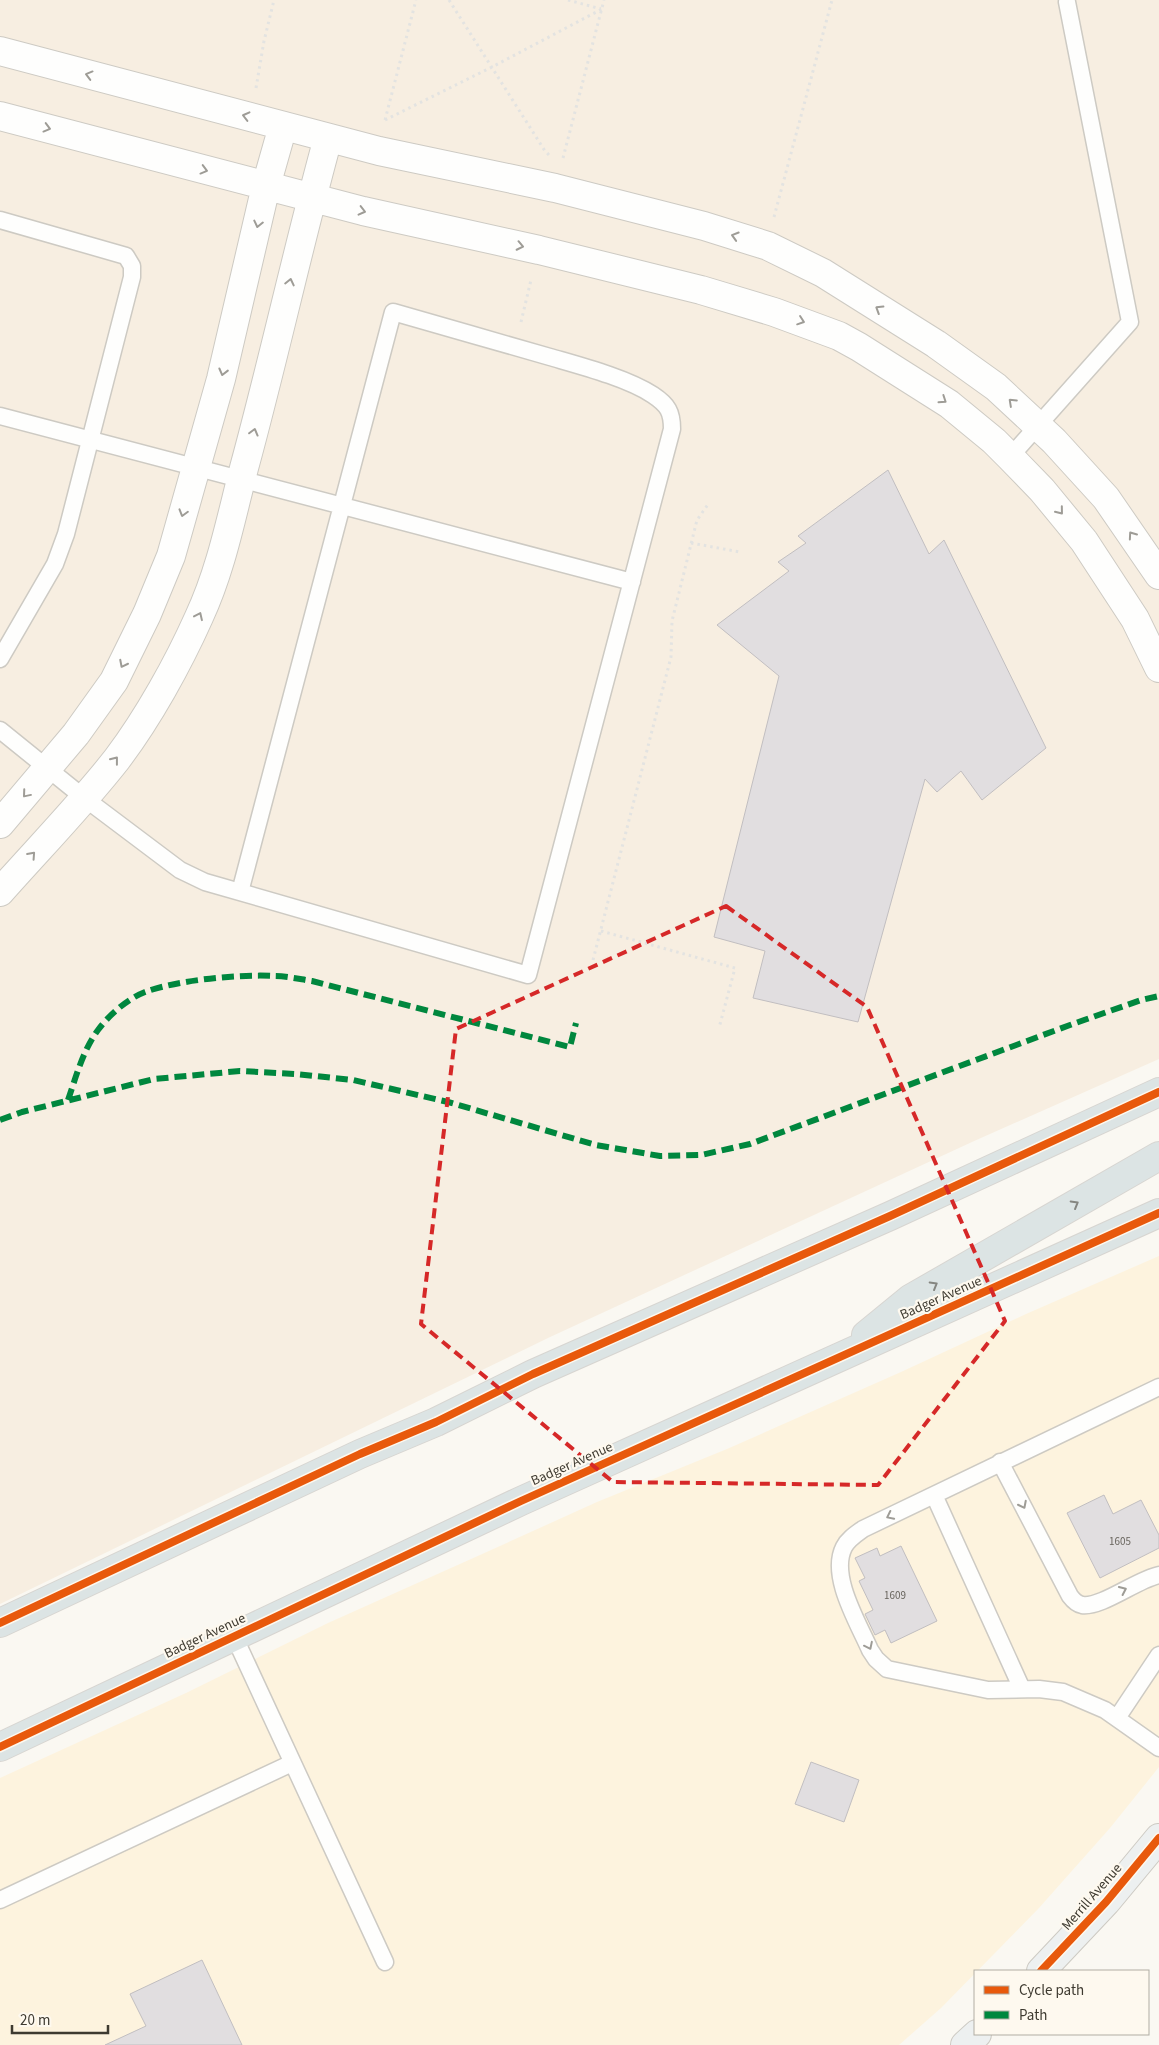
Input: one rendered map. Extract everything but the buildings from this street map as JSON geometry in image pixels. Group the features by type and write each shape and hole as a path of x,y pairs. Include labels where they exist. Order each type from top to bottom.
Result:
{"main road":[{"path":"0,1623 360,1454 436,1422 533,1374 881,1220 1159,1092"},
{"path":"840,1357 910,1299 1159,1156"},
{"name":"Badger Avenue","path":"0,1748 521,1501 1159,1214"},
{"path":"1096,1242 1159,1234"},
{"name":"Merrill Avenue","path":"1042,1970 1106,1902 1159,1838"},
{"path":"965,2045 976,2035"}],"street":[{"path":"0,51 379,151 555,188 704,226 768,246 823,273 936,344 996,387 1038,426 1106,498 1159,576"},
{"path":"0,116 363,211 539,250 673,283 755,306 809,324 850,341 926,389 974,424 1010,457 1061,512 1089,549 1134,619 1159,668"},
{"path":"0,824 76,734 114,681 135,640 171,556 221,379 266,186 283,126"},
{"path":"0,892 117,758 160,692 199,618 212,585 242,479 328,138"}],"lane":[{"path":"1010,457 1130,322 1067,2"},
{"path":"0,220 126,256 132,266 132,277 66,534 55,564 0,659"},
{"path":"0,730 83,798 180,870 205,882 528,975 672,429 672,415 653,395 632,384 574,364 393,312 240,892"},
{"path":"0,416 632,582"},
{"path":"1159,1387 863,1529 854,1535 843,1548 840,1566 844,1591 870,1650 881,1665 897,1672 988,1690 1022,1689 1064,1692 1094,1704 1159,1748"},
{"path":"1000,1462 1070,1596 1076,1602 1084,1605 1097,1602 1159,1576"},
{"path":"934,1495 1022,1689"},
{"path":"234,1636 385,1962"},
{"path":"1117,1718 1159,1655"},
{"path":"0,1900 292,1763"}],"path":[{"path":"256,89 264,41 274,0"},
{"path":"416,0 385,120 492,67 602,9"},
{"path":"449,0 545,151 556,160"},
{"path":"568,0 602,9"},
{"path":"561,165 604,0"},
{"path":"773,221 832,0"},
{"path":"525,304 533,272"},
{"path":"593,960 671,657 672,621 697,520 709,503"},
{"path":"692,542 740,552"},
{"path":"601,931 735,968 719,1028"}],"highlighted area":[{"path":"726,906 867,1007 1005,1321 878,1485 613,1482 421,1324 456,1029"}],"shaded area":[{"path":"0,0 1159,0 1159,1059 972,1142 548,1338 0,1604"},
{"path":"1159,1256 1159,1767 1110,1828 1039,1908 978,1970 974,1970 974,1974 941,2008 899,2045 0,2045 0,1778 186,1693 328,1623 597,1502 727,1449 901,1372 1026,1314"}],"marked path":[{"path":"68,1100 88,1046 98,1030 113,1013 125,1003 145,992 191,981 260,976 283,976 312,981 570,1047 576,1023"},
{"path":"0,1120 22,1112 154,1079 240,1071 353,1080 448,1102 596,1145 660,1156 701,1155 750,1144 1070,1025 1141,1000 1159,996"}],"cycle path":[{"path":"0,1623 360,1454 436,1422 533,1374 890,1216 1159,1092"},
{"path":"0,1747 521,1501 1159,1213"},
{"path":"1042,1970 1106,1902 1159,1838"}]}
